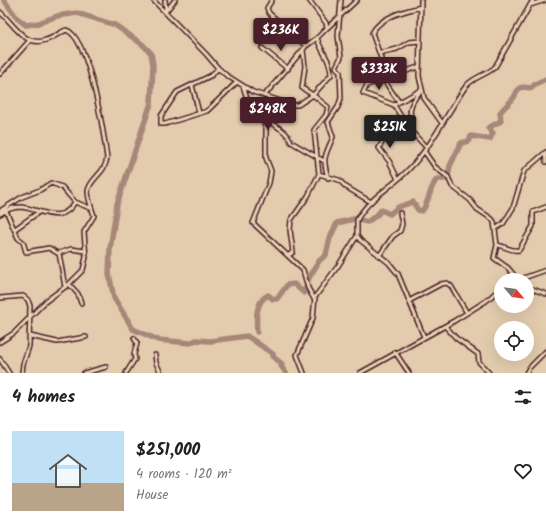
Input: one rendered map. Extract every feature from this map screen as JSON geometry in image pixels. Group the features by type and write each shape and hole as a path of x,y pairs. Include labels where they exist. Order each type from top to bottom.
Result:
{"street":[{"path":"153,0 166,11 218,68 243,86 264,96 294,105 301,104 313,95 331,75 330,63 319,46 317,38"},
{"path":"164,0 166,11"},
{"path":"166,11 175,0"},
{"path":"272,0 267,8 269,13 306,46"},
{"path":"309,0 326,23 327,28"},
{"path":"328,178 324,161 326,149 333,137 328,122 338,107 341,98 340,72 336,67 341,57 338,36 341,0"},
{"path":"264,96 306,46 317,38 357,0"},
{"path":"421,0 418,67 424,98 442,122"},
{"path":"314,299 338,266 357,236 356,220 371,202 408,171 424,151 442,122 471,81 496,67 533,0"},
{"path":"530,5 546,0"},
{"path":"399,102 383,79 379,53 372,35 375,26 399,12 421,7"},
{"path":"0,12 19,32 30,40 44,41 60,32 69,31 74,35 84,56 99,111 106,158 104,169 90,186 88,192 90,208 94,216 84,232 86,262 83,270 69,284 46,301 14,333 0,342"},
{"path":"0,74 30,40"},
{"path":"379,53 397,49 409,42 420,41"},
{"path":"262,48 288,69"},
{"path":"289,255 293,252 290,230 291,220 308,196 319,174 314,130 316,126 324,119 328,107 302,88 304,66 303,50"},
{"path":"418,67 367,85 363,93 394,105 408,128 426,147"},
{"path":"218,68 212,75 179,91 174,95 161,116 161,122 165,124 211,108 237,82"},
{"path":"192,85 199,113"},
{"path":"243,86 251,111 262,120 280,129 290,138 291,142 318,159 324,161"},
{"path":"394,105 422,90"},
{"path":"408,128 412,119 410,115 410,107 422,90"},
{"path":"262,120 266,128 266,158 271,171 271,177 253,223 283,253 289,255 303,270 308,288 314,299 313,318 297,355 304,373"},
{"path":"398,179 389,162 379,148 392,125 403,120"},
{"path":"424,151 435,167 448,177 452,186 470,200 477,209 492,219 497,245 494,258 508,268 512,273"},
{"path":"495,229 503,224 513,208 524,171 546,152"},
{"path":"546,152 546,162"},
{"path":"319,174 338,180 346,187 371,202"},
{"path":"0,214 3,210 22,197 40,190 51,183 62,187 74,202 90,208"},
{"path":"3,210 19,207 47,214 66,213 74,202"},
{"path":"497,245 506,246 513,251 519,250 532,226 533,212 546,207"},
{"path":"3,210 15,229 18,238 23,242 26,252 49,248 58,254 65,287"},
{"path":"15,229 39,212"},
{"path":"379,256 393,236 400,231 402,224 400,213"},
{"path":"357,236 388,263 398,274 424,337"},
{"path":"58,254 60,251 71,249 85,251"},
{"path":"534,274 546,270"},
{"path":"409,301 441,284 447,283 451,286 467,313"},
{"path":"69,284 78,294 81,303"},
{"path":"534,290 546,294"},
{"path":"360,373 395,352 446,326 494,293"},
{"path":"0,298 8,296 26,298 30,306 30,336 22,373"},
{"path":"446,326 460,341 478,354 479,362 488,373"},
{"path":"30,336 57,342 86,337"},
{"path":"126,373 135,359 134,354 137,343 134,338"},
{"path":"526,373 546,351"},
{"path":"395,352 409,373"},
{"path":"155,355 156,363 161,373"},
{"path":"0,358 9,373"},
{"path":"84,373 106,367"}],"waterway":[{"path":"4,0 17,18 26,25 39,23 57,16 77,13 115,25 142,44 151,53 153,65 151,103 117,204 110,249 109,274 114,298 133,329 158,340 190,343 196,340 210,341 247,336 273,354 272,356 282,364 281,366 286,373"},
{"path":"360,220 367,222 381,210 390,214 398,207 413,202 418,210 422,211 427,203 432,186 437,179 445,179 448,177 450,166 461,143 469,141 471,136 490,139 493,133 488,128 501,121 500,113 511,101 519,88 532,88 535,84 546,79"},
{"path":"257,332 257,311 264,298 268,295 273,299 277,299 287,285 294,284 304,293 309,278 319,261 326,255 330,238 337,223 354,219"}]}
